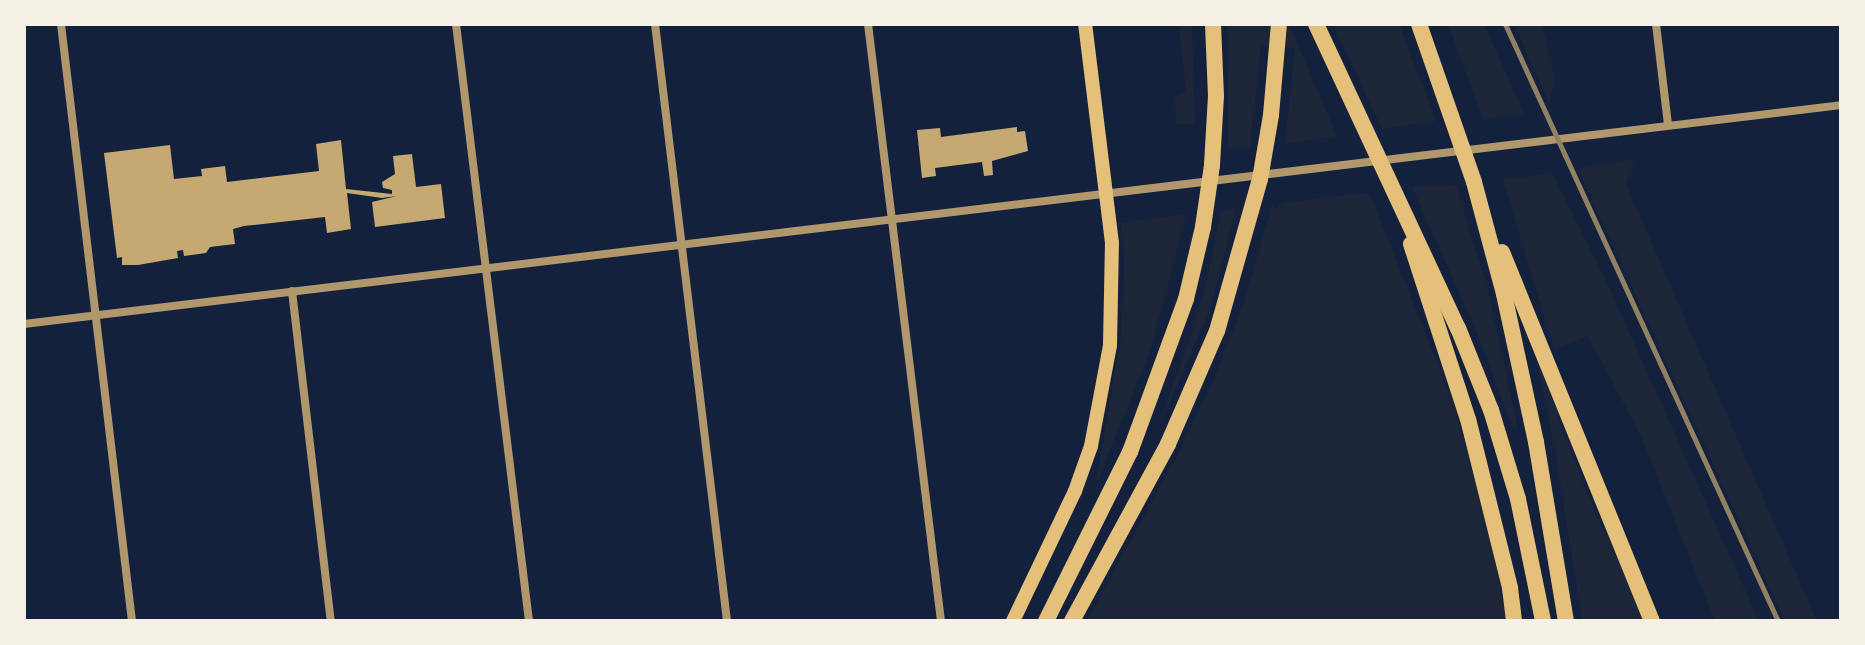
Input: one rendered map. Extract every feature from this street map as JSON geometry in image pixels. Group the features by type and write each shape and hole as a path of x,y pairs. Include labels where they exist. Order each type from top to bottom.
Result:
{"highway":[{"path":"1046,621 1105,508 1153,396 1186,299 1206,212 1214,149 1213,24"},
{"path":"1072,621 1194,389 1227,303 1254,207 1266,145 1279,24"},
{"path":"1316,24 1469,355 1501,439 1525,527 1543,621"},
{"path":"1419,24 1474,182 1652,621"},
{"path":"1474,182 1525,383 1566,621"},
{"path":"1399,200 1421,283 1468,419 1510,588 1514,621"}],"main road":[{"path":"1013,621 1075,491 1102,395 1113,300 1107,193 1085,24"}],"street":[{"path":"61,24 132,621"},
{"path":"456,24 529,621"},
{"path":"655,24 727,621"},
{"path":"868,24 941,621"},
{"path":"1656,24 1668,125"},
{"path":"24,324 1841,105"},
{"path":"292,291 331,621"}],"shaded area":[{"path":"1179,24 1192,24 1195,124 1176,124 1175,97 1186,93"},
{"path":"1227,24 1289,24 1337,136 1285,144 1295,48 1261,45 1250,147 1228,148"},
{"path":"1333,24 1399,24 1436,121 1382,129"},
{"path":"1448,24 1484,24 1524,113 1483,120"},
{"path":"1514,24 1542,24 1555,80 1549,103"},
{"path":"1634,159 1626,184 1817,621 1785,621 1578,169"},
{"path":"1552,173 1608,285 1759,621 1715,621 1642,438 1588,336 1554,349 1503,179"},
{"path":"1456,185 1488,290 1518,429 1513,429 1477,333 1412,187"},
{"path":"1370,194 1455,408 1501,579 1507,621 1087,621 1176,458 1211,386 1244,303 1272,205 1276,210 1282,203"},
{"path":"1236,209 1210,310 1156,433 1189,341 1207,279 1221,211"},
{"path":"1186,214 1151,349 1096,484 1121,336 1124,267 1121,223"},
{"path":"1536,357 1590,500 1646,621 1582,621 1556,455"}],"building":[{"path":"1017,127 1017,132 1025,131 1028,151 992,161 993,175 984,176 982,162 935,168 936,176 922,178 917,130 940,128 941,137"},
{"path":"341,140 346,189 392,194 392,190 383,188 382,182 395,174 393,156 412,154 416,187 441,184 445,218 375,227 372,202 397,196 382,198 347,193 351,229 327,233 325,217 244,226 233,229 235,244 210,247 206,253 184,256 183,250 177,251 178,258 138,265 122,265 122,257 117,258 104,153 170,145 174,179 202,176 201,169 225,166 227,182 319,171 316,144"}],"railway":[{"path":"1505,24 1778,621"}]}
